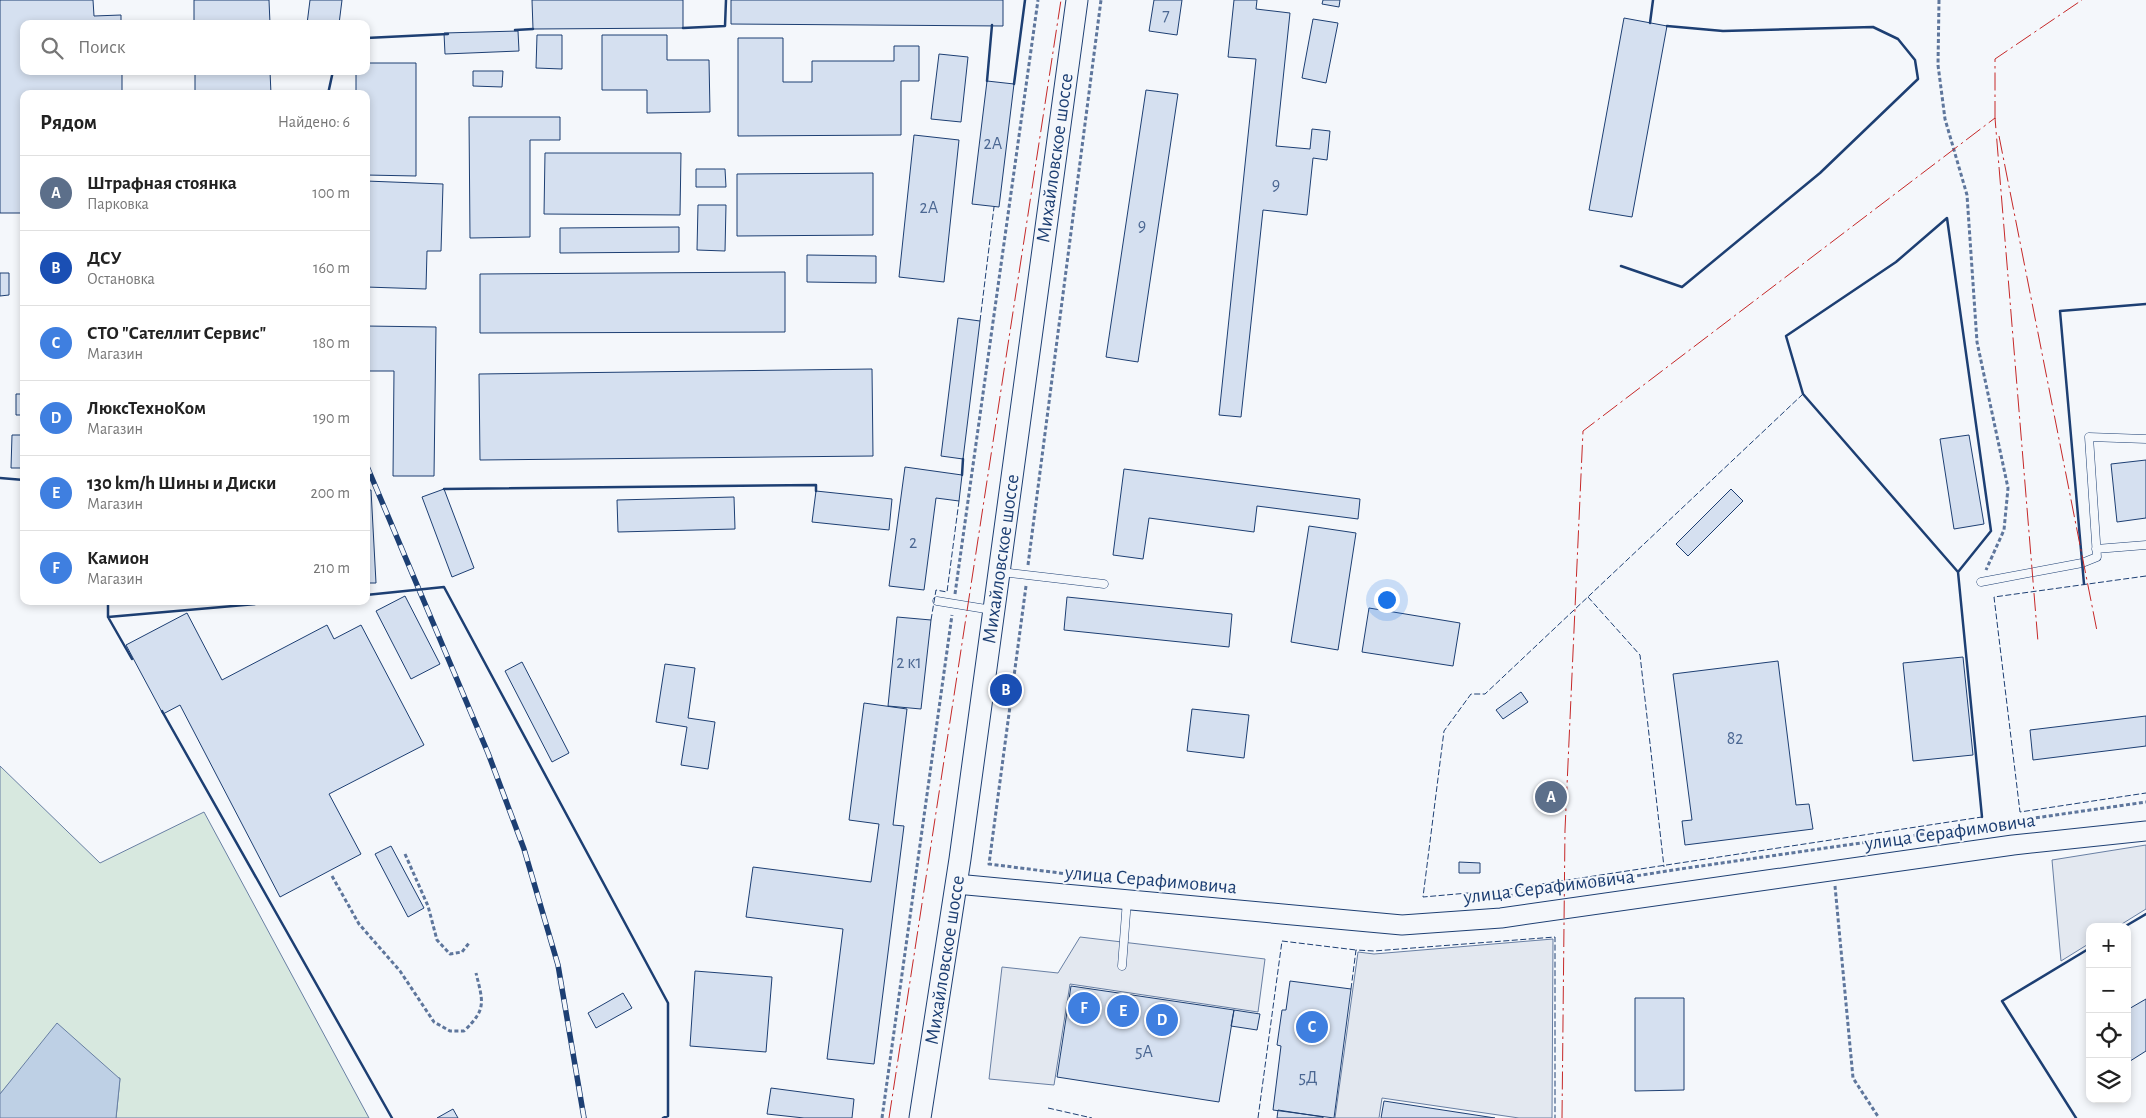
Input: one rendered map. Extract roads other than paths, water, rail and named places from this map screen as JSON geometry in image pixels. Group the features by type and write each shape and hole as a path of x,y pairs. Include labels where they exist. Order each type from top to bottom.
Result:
{"main road":[{"name":"Михайловское шоссе","path":"920,1118 956,884 1077,0"}],"street":[{"name":"улица Серафимовича","path":"956,884 1402,925 1501,918 2013,845 2146,831"}],"lane":[{"path":"1981,582 2082,563 2097,557 2089,437 2146,439"},
{"path":"2096,549 2146,545"},
{"path":"999,572 1104,584"},
{"path":"936,601 994,610"},
{"path":"1122,966 1127,900"}],"water":[{"path":"57,1023 120,1079 116,1118 0,1118 0,1094"}],"railway":[{"path":"370,473 488,753 524,849 558,965 584,1118"}],"place":[{"name":"ДСУ","path":"1006,690"},
{"name":"Штрафная стоянка","path":"1551,797"},
{"name":"Камион","path":"1084,1008"},
{"name":"130 km/h Шины и Диски","path":"1123,1011"},
{"name":"ЛюксТехноКом","path":"1162,1020"},
{"name":"СТО \"Сателлит Сервис\"","path":"1312,1027"}]}
